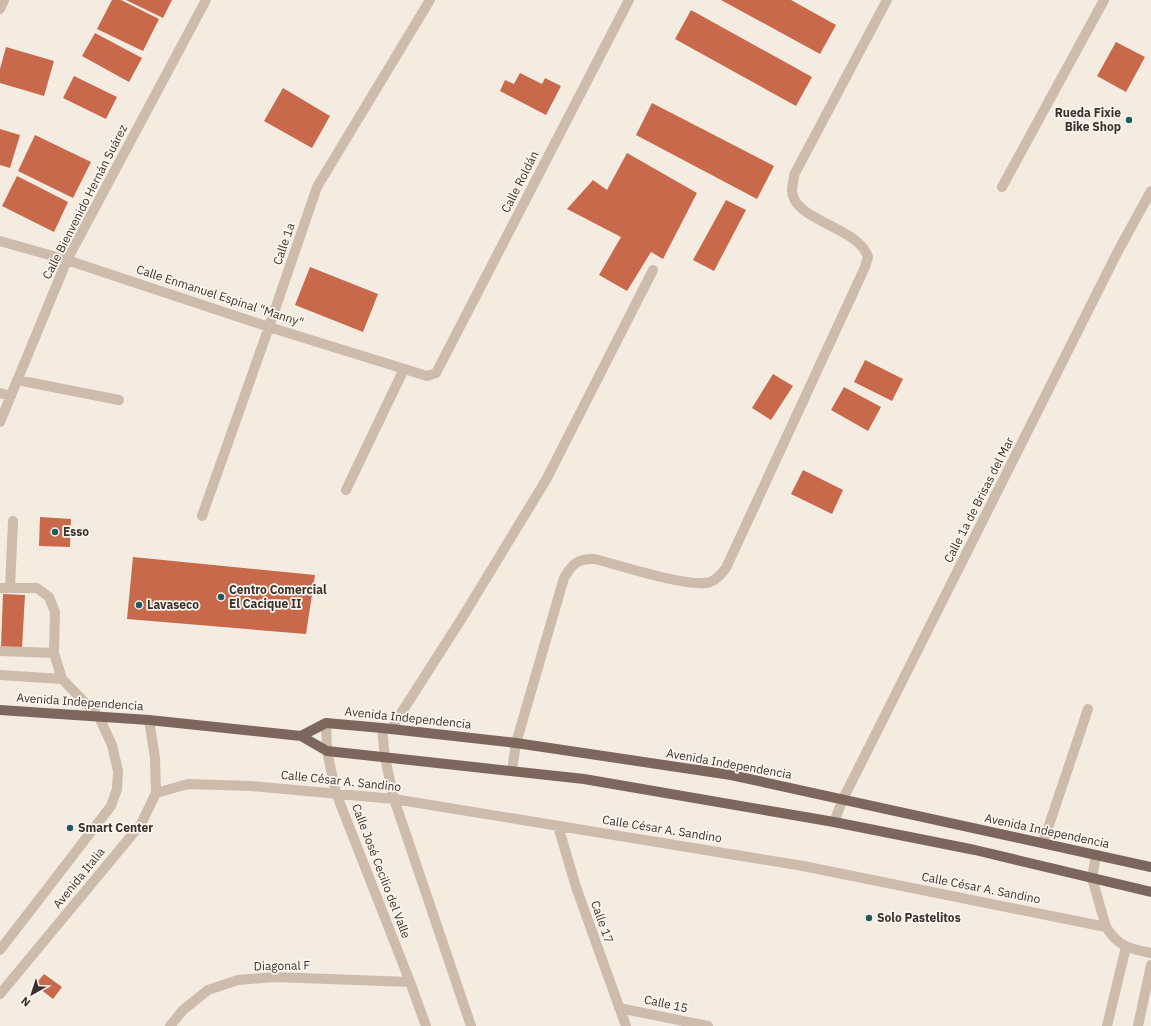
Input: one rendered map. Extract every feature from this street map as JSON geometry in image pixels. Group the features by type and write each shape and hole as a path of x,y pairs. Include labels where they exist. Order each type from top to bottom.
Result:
{"main road":[{"name":"Avenida Independencia","path":"0,710 149,720 301,736 327,751 584,779 834,822 975,850 1151,892"},
{"name":"Avenida Independencia","path":"326,723 516,742 731,775 1151,867"},
{"path":"301,736 326,723"}],"street":[{"path":"0,9 4,0"},
{"name":"Calle Bienvenido Hernán Suárez","path":"0,422 67,260 206,0"},
{"name":"Calle 1a","path":"202,516 317,187 430,0"},
{"name":"Calle Roldán","path":"432,375 436,373 629,0"},
{"path":"512,771 516,742 564,578 576,561 585,558 595,559 690,584 711,582 720,576 726,568 865,267 868,257 861,244 852,237 809,214 794,199 792,191 794,175 887,0"},
{"path":"1002,187 1104,0"},
{"name":"Calle 1a de Brisas del Mar","path":"834,822 843,799 1114,260 1151,191"},
{"name":"Calle Enmanuel Espinal \"Manny\"","path":"0,241 67,260 269,327 404,369 427,376 432,375"},
{"path":"471,1026 394,798 385,758 387,728 462,618 546,480 653,270"},
{"path":"346,490 404,369"},
{"path":"17,380 119,400"},
{"path":"0,393 11,396"},
{"path":"0,675 62,679 54,653 55,612 50,597 37,588 5,588 13,521"},
{"path":"0,651 54,653"},
{"name":"Avenida Italia","path":"0,950 111,806 117,789 118,771 112,745 99,717 62,679"},
{"path":"1043,843 1088,709"},
{"name":"Avenida Italia","path":"0,994 141,824 156,793 155,758 149,720"},
{"name":"Calle José Cecilio del Valle","path":"326,723 327,751 336,793 426,1026"},
{"name":"Calle César A. Sandino","path":"156,793 188,784 251,786 394,798 803,866 1106,926"},
{"name":"Calle 17","path":"558,826 576,887 626,1026"},
{"path":"1096,855 1092,878 1106,926 1114,939 1126,947 1151,953"},
{"path":"1108,1026 1126,947"},
{"path":"1138,1026 1151,965"},
{"name":"Diagonal F","path":"170,1026 183,1010 208,990 238,980 274,977 410,982"},
{"name":"Calle 15","path":"619,1008 708,1026"}],"building":[{"path":"112,0 121,0 159,19 143,51 97,29"},
{"path":"126,0 172,0 163,18"},
{"path":"721,0 791,0 836,25 820,54"},
{"path":"691,10 812,77 796,106 675,39"},
{"path":"95,33 142,58 129,82 82,56"},
{"path":"1116,42 1145,57 1126,92 1097,76"},
{"path":"6,47 54,61 44,96 0,83 0,69"},
{"path":"520,73 542,84 545,78 561,86 546,115 500,91 505,80 514,84"},
{"path":"74,76 117,97 106,119 63,98"},
{"path":"283,88 330,116 312,148 264,121"},
{"path":"652,103 774,166 757,199 636,135"},
{"path":"0,129 20,135 10,168 0,165"},
{"path":"35,135 91,162 73,198 18,171"},
{"path":"627,153 697,193 663,259 651,252 627,291 599,275 621,237 567,209 593,180 607,190"},
{"path":"17,176 68,202 54,232 2,206"},
{"path":"726,200 746,210 714,271 693,260"},
{"path":"310,267 378,294 363,332 295,305"},
{"path":"865,360 903,379 892,401 854,382"},
{"path":"773,374 793,386 771,420 752,408"},
{"path":"844,387 881,407 868,431 831,410"},
{"path":"803,470 843,490 832,514 791,494"},
{"name":"Esso","path":"40,517 71,519 70,547 39,546"},
{"name":"Centro Comercial El Cacique II","path":"133,557 315,575 306,634 127,619"},
{"path":"3,594 25,595 22,648 1,647"},
{"path":"44,974 62,987 53,999 35,985"}],"place":[{"name":"Rueda Fixie Bike Shop","path":"1129,120"},
{"name":"Esso","path":"55,532"},
{"name":"Centro Comercial El Cacique II","path":"221,597"},
{"name":"Lavaseco","path":"139,605"},
{"name":"Smart Center","path":"70,828"},
{"name":"Solo Pastelitos","path":"869,918"}]}
